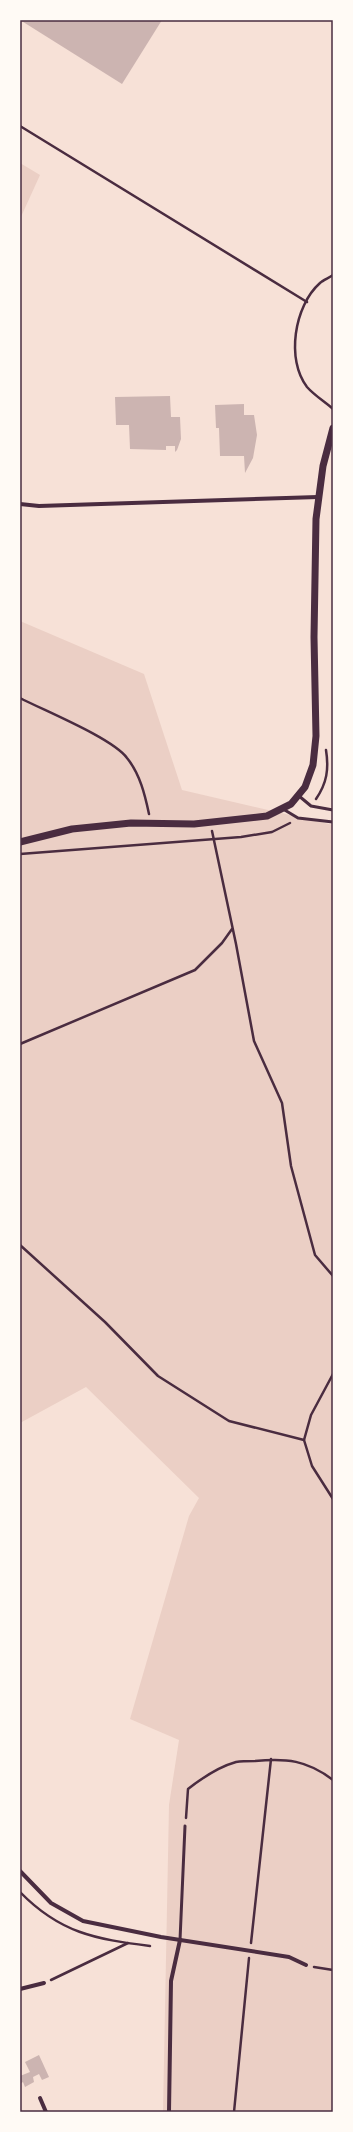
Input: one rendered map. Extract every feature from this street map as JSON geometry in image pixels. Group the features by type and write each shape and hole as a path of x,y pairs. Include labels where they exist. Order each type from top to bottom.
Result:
{"street":[{"path":"20,842 72,829 151,823 211,823 267,816 284,809 305,788 313,765 316,736 314,637 318,497 323,466 333,428"},
{"path":"20,504 39,506 318,497"},
{"path":"20,1871 52,1903 69,1915 83,1921 161,1937 289,1957 306,1966"},
{"path":"169,2112 171,1981 180,1940"},
{"path":"20,1990 44,1983"},
{"path":"40,2098 46,2112"}],"lane":[{"path":"298,796 311,806 333,810"},
{"path":"284,809 298,818 333,822"},
{"path":"180,1940 185,1826"}],"path":[{"path":"20,126 306,302"},
{"path":"333,275 320,283 306,302 298,322 295,340 295,363 308,387 333,409"},
{"path":"20,698 102,739 127,757 143,788 151,823"},
{"path":"211,823 254,1041 282,1103 291,1166 315,1255 333,1276"},
{"path":"20,1044 195,970 222,943 232,929"},
{"path":"20,1245 105,1322 158,1376 230,1421 304,1440"},
{"path":"333,1374 311,1415 304,1440 312,1466 333,1499"},
{"path":"234,2112 271,1759"},
{"path":"185,1826 188,1788 207,1775 236,1762 271,1759 297,1760 322,1771 333,1780"},
{"path":"44,1983 128,1943"},
{"path":"306,1966 333,1970"}],"shaded area":[{"path":"20,163 40,175 20,219"},
{"path":"20,621 144,674 182,790 333,825 333,2112 163,2112 169,1805 179,1740 130,1719 189,1516 199,1498 86,1387 20,1423"}],"building":[{"path":"20,20 162,20 122,84"},
{"path":"170,396 171,417 180,417 181,439 177,450 175,452 175,446 166,446 166,450 130,449 129,425 116,425 115,397"},
{"path":"244,404 244,415 254,415 257,435 253,458 245,473 244,456 220,456 219,428 216,428 215,405"},
{"path":"39,2055 49,2077 42,2080 39,2074 33,2077 34,2082 25,2087 23,2082 20,2084 20,2076 30,2072 25,2062"}]}
